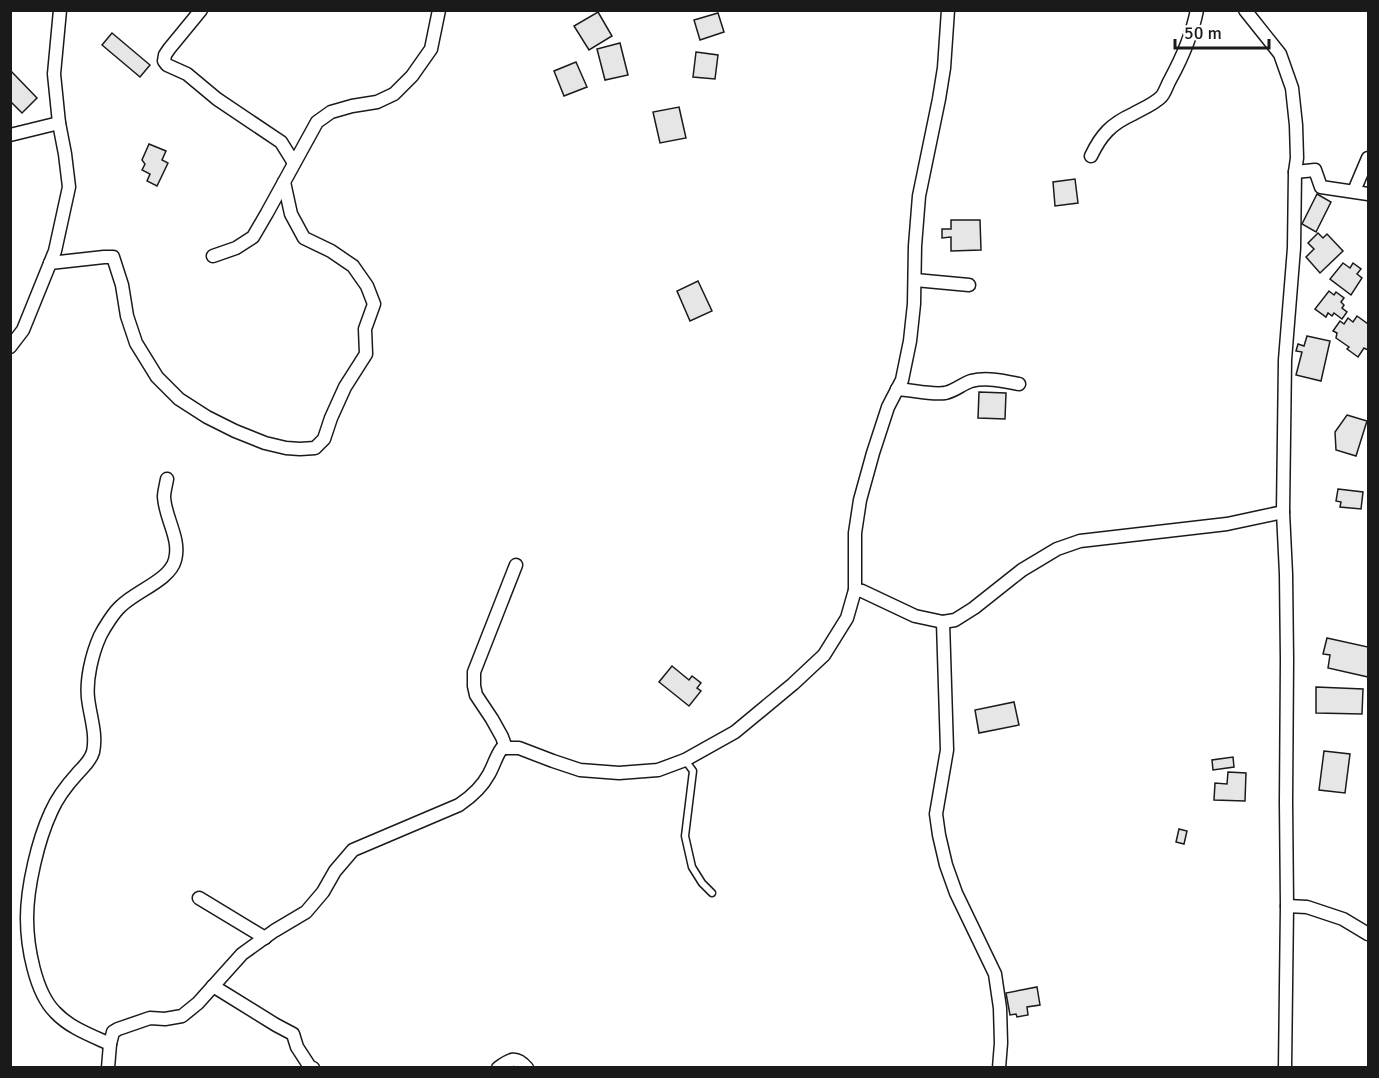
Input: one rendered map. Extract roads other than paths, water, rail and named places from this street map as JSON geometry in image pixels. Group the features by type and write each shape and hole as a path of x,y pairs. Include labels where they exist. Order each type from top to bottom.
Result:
{"street":[{"path":"10,347 23,330 55,251 69,187 54,74 60,10"},
{"path":"201,10 169,49 164,62 187,75 281,142 294,163"},
{"path":"213,256 236,248 253,237 317,122 330,112 377,102 394,94 412,76 431,49 439,10"},
{"path":"108,1068 113,1032 150,1018 182,1017 198,1003 242,954 306,912 353,850 459,806 474,794 489,775 496,756 502,748 519,748 580,770 619,773 658,770 685,760 735,732 824,655 847,618 855,590 855,533 860,500 888,407 902,380 910,341 919,196 941,89 948,10"},
{"path":"1091,156 1098,141 1110,127 1161,97 1179,64 1195,23 1197,10"},
{"path":"1245,10 1280,54 1292,88 1296,125 1294,248 1285,360 1283,512 1286,574 1285,1068"},
{"path":"10,135 59,123"},
{"path":"1354,191 1368,158"},
{"path":"1295,172 1315,170 1322,188 1368,194"},
{"path":"50,263 113,257 136,343 157,377 178,399 216,422 265,443 293,449 315,448 324,439 345,387 366,354 366,329 374,304 367,286 353,266 331,251 304,238 291,214 284,182"},
{"path":"915,280 969,285"},
{"path":"897,388 938,393 983,379 1019,384"},
{"path":"110,1044 72,1027 54,1011 39,987 31,957 27,918 31,882 42,835 51,811 64,790 89,761 93,751 94,734 88,683 100,636 120,607 161,578 176,560 174,538 164,497 167,479"},
{"path":"855,590 874,596 915,616 943,622 955,620 1022,570 1057,549 1080,541 1227,524 1283,512"},
{"path":"506,748 492,719 476,695 474,672 516,565"},
{"path":"943,622 947,750 936,814 946,865 956,893 996,975 1000,1008 999,1068"},
{"path":"199,898 265,938"},
{"path":"1287,906 1307,907 1343,919 1368,934"},
{"path":"213,986 276,1026 293,1034 297,1047 313,1068"},
{"path":"498,1068 515,1059 527,1068"}],"lane":[{"path":"685,760 693,771 685,836 692,867 702,883 712,893"}]}
